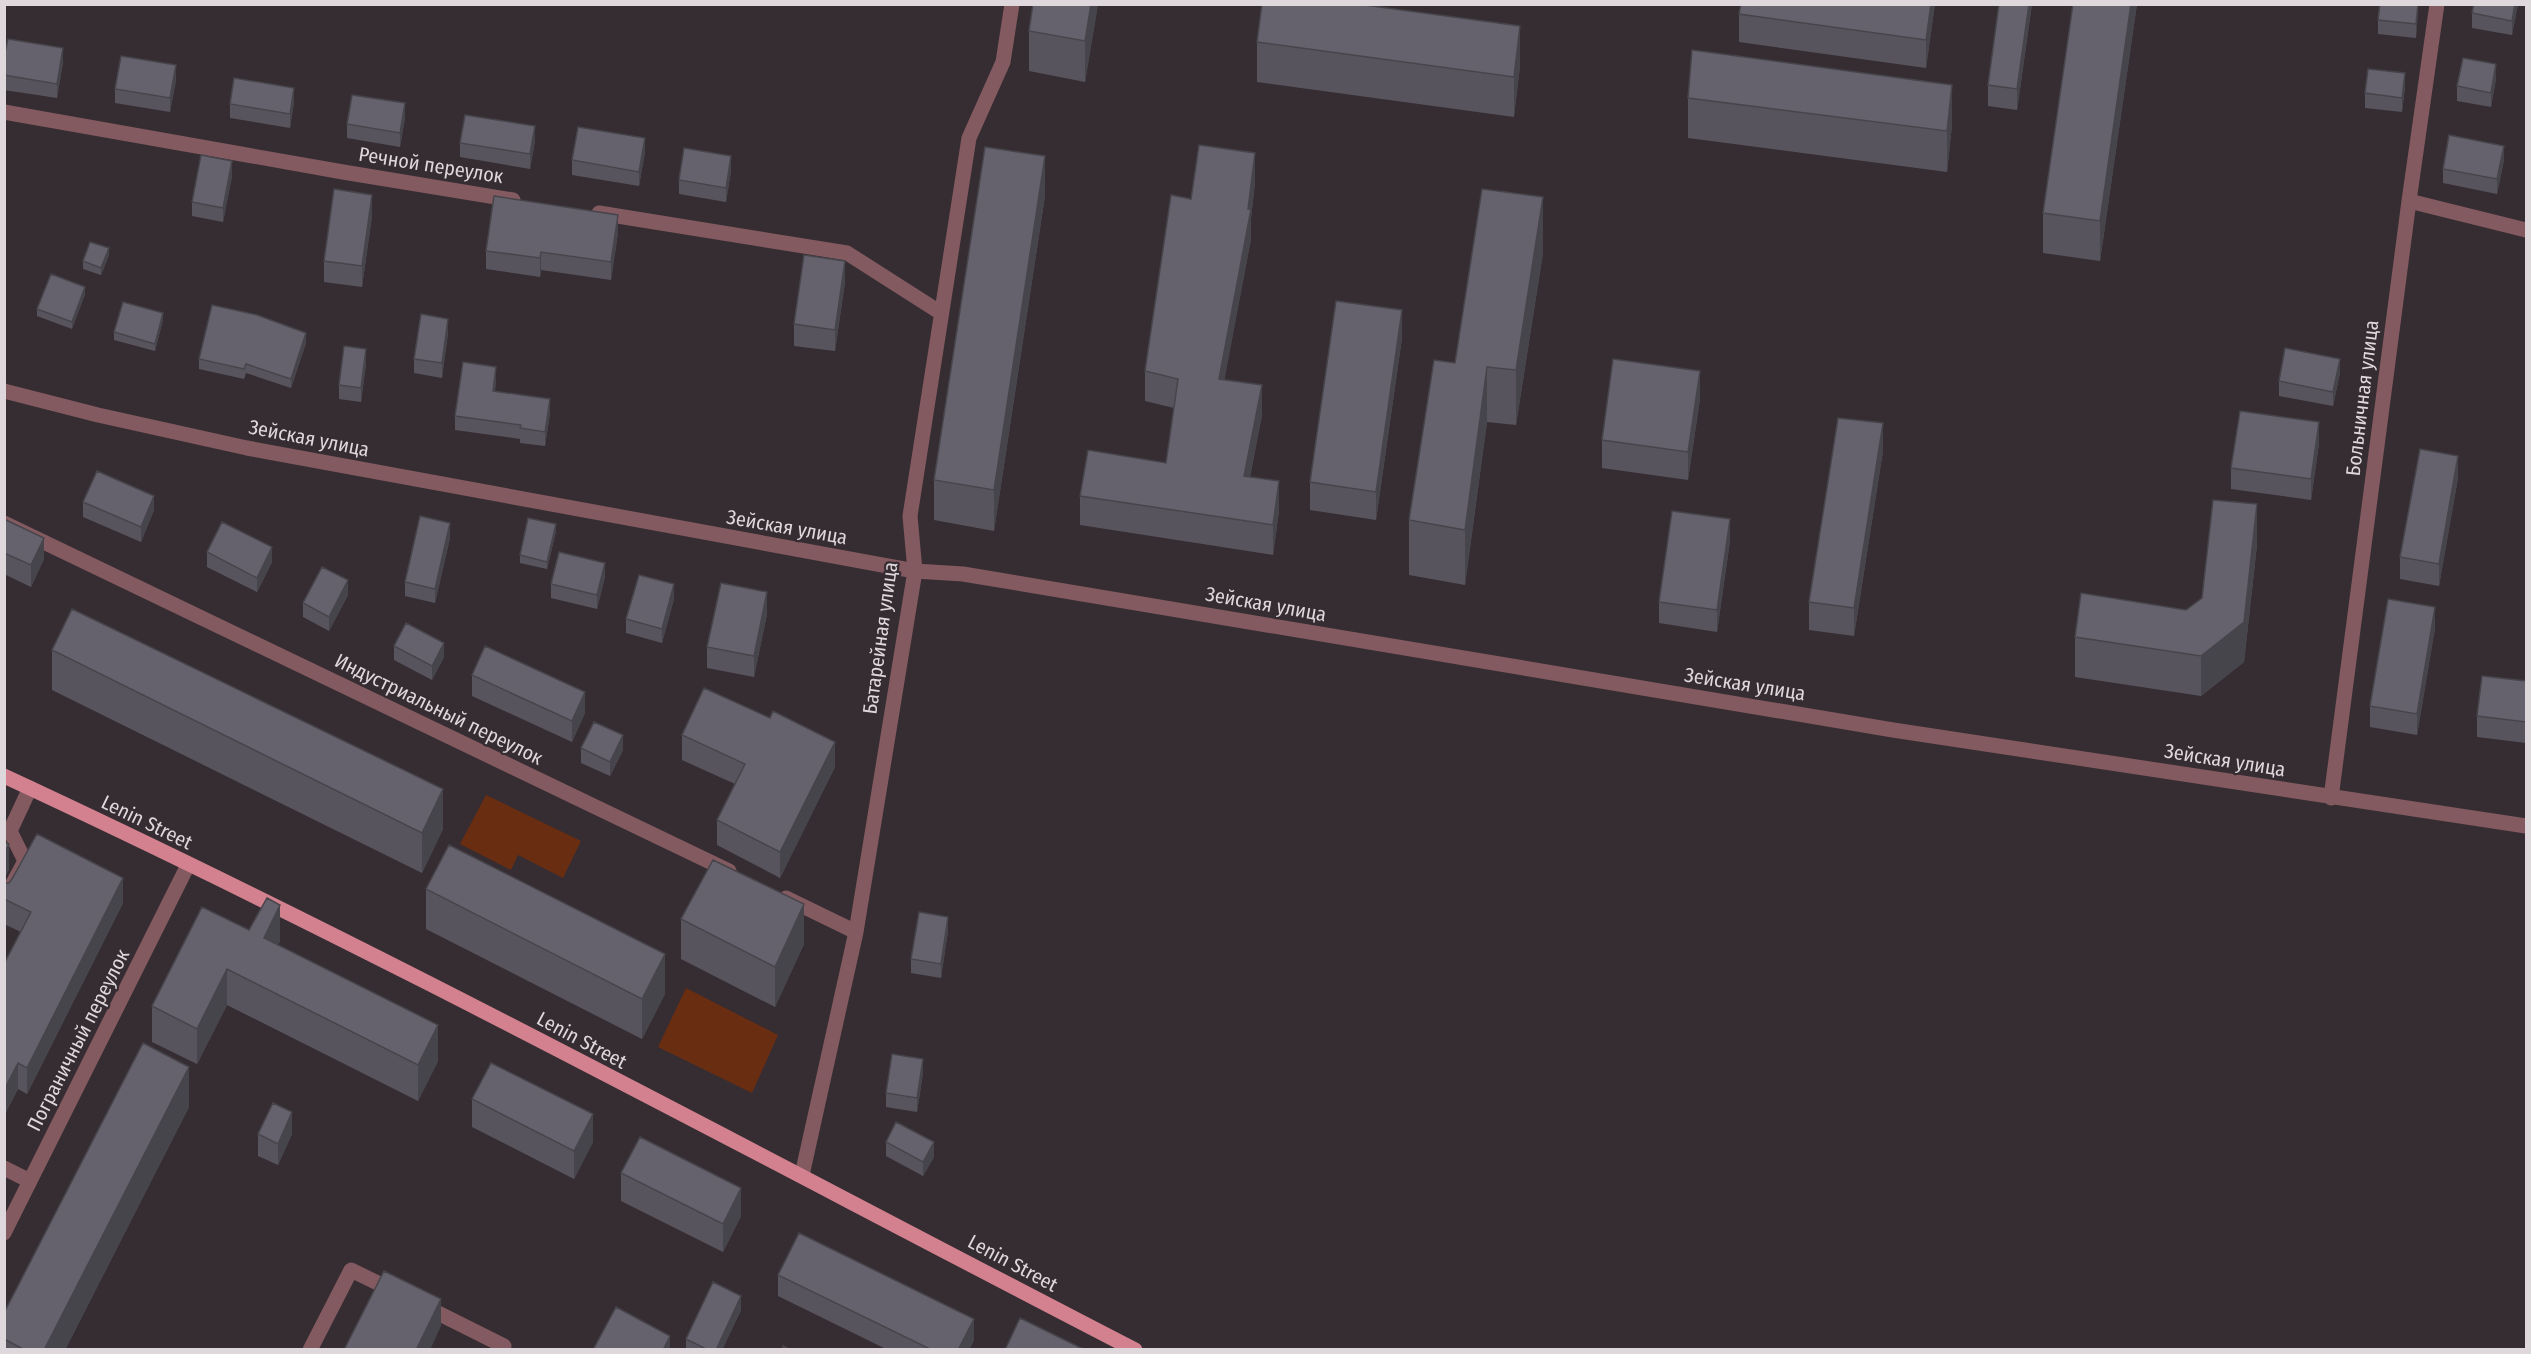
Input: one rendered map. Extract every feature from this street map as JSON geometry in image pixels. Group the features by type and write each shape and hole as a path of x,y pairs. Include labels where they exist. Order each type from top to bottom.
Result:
{"main road":[{"name":"Lenin Street","path":"4,776 393,964 646,1097 802,1174 1135,1350"}],"street":[{"name":"Батарейная улица","path":"802,1174 856,932 915,571 910,516 969,138 1003,62 1012,4"},
{"name":"Больничная улица","path":"2331,798 2437,4"},
{"name":"Речной переулок","path":"4,112 343,172 530,202"},
{"path":"2409,201 2526,230"},
{"path":"589,212 847,253 941,313"},
{"name":"Зейская улица","path":"4,391 98,415 247,448 915,571 963,574 1893,730 2526,826"},
{"name":"Индустриальный переулок","path":"4,523 738,876"},
{"path":"4,900 25,861 7,832 30,788"},
{"name":"Пограничный переулок","path":"4,1233 188,866"},
{"path":"770,891 856,932"},
{"path":"4,1168 30,1181"},
{"path":"310,1350 351,1270 505,1343"}],"shaded area":[{"path":"486,795 581,841 563,878 518,855 511,870 460,844"},
{"path":"686,988 778,1035 752,1093 658,1047"}],"building":[{"path":"1033,4 1091,4 1085,41 1029,31"},
{"path":"1262,4 1357,4 1520,26 1514,77 1257,42"},
{"path":"1741,4 1931,4 1926,40 1739,14"},
{"path":"1999,4 2029,4 2017,89 1988,85"},
{"path":"2073,4 2131,4 2100,221 2043,213"},
{"path":"2380,4 2418,4 2416,24 2378,20"},
{"path":"2474,4 2515,4 2512,21 2472,13"},
{"path":"8,39 63,48 57,84 4,75 4,57"},
{"path":"1692,50 1952,85 1947,131 1688,98"},
{"path":"121,56 176,65 170,98 115,89"},
{"path":"2463,58 2496,64 2491,93 2457,86"},
{"path":"2368,69 2405,73 2402,98 2365,93"},
{"path":"234,78 294,88 290,114 230,104"},
{"path":"352,95 405,103 400,133 347,124"},
{"path":"465,115 535,126 530,154 460,143"},
{"path":"578,127 645,138 639,172 572,160"},
{"path":"2449,135 2504,146 2497,179 2443,169"},
{"path":"1199,145 1255,153 1248,209 1251,209 1219,379 1262,385 1244,476 1279,481 1273,525 1080,496 1088,450 1166,463 1178,379 1145,371 1171,195 1191,199"},
{"path":"985,147 1045,156 994,490 934,480"},
{"path":"684,148 731,156 726,188 679,180"},
{"path":"201,155 232,161 223,208 192,202"},
{"path":"334,189 372,195 362,266 324,261"},
{"path":"1482,189 1543,197 1516,370 1487,367 1465,530 1409,520 1434,360 1455,363"},
{"path":"494,196 618,215 611,262 541,252 540,258 486,251"},
{"path":"90,242 109,248 101,268 83,261"},
{"path":"804,255 845,261 835,330 794,324"},
{"path":"51,274 85,287 72,322 37,309"},
{"path":"1336,301 1402,310 1376,492 1310,482"},
{"path":"123,302 163,313 155,344 114,332"},
{"path":"212,305 257,315 306,333 291,379 246,364 244,369 199,359"},
{"path":"421,314 448,319 442,363 414,359"},
{"path":"344,346 366,349 361,388 339,385"},
{"path":"2285,348 2340,359 2333,392 2279,381"},
{"path":"1613,359 1700,371 1688,452 1602,440"},
{"path":"463,362 496,367 493,391 550,399 545,432 520,428 521,425 455,416"},
{"path":"2240,411 2319,422 2311,479 2231,468"},
{"path":"1838,418 1883,423 1854,608 1809,602"},
{"path":"2420,449 2458,456 2439,564 2400,557"},
{"path":"97,471 154,496 141,527 83,502"},
{"path":"2213,500 2257,504 2244,622 2201,656 2075,637 2081,593 2186,610 2202,598"},
{"path":"1672,511 1730,519 1717,610 1659,602"},
{"path":"420,516 450,523 435,589 405,582"},
{"path":"528,518 556,524 547,562 520,555"},
{"path":"4,519 44,538 31,565 4,553"},
{"path":"222,522 272,547 257,578 207,552"},
{"path":"559,552 605,563 597,595 551,584"},
{"path":"322,567 348,580 329,617 303,603"},
{"path":"639,575 674,584 662,629 626,619"},
{"path":"721,583 767,592 754,656 707,647"},
{"path":"2388,599 2435,607 2417,714 2370,706"},
{"path":"72,609 443,789 422,833 52,650"},
{"path":"406,623 444,643 432,666 394,646"},
{"path":"485,646 585,692 572,721 472,675"},
{"path":"2482,676 2526,681 2526,722 2477,716"},
{"path":"704,688 770,718 773,711 835,742 780,852 717,820 745,764 682,735"},
{"path":"594,722 623,735 610,762 581,748"},
{"path":"37,834 123,878 27,1068 18,1063 4,1090 4,964 31,912 4,899 4,883 9,883 12,879"},
{"path":"4,842 9,844 4,853"},
{"path":"449,845 665,954 642,999 426,889"},
{"path":"713,860 804,904 775,967 681,919"},
{"path":"267,898 280,905 264,938 438,1025 418,1065 227,969 197,1029 152,1006 202,907 249,930"},
{"path":"919,912 948,917 941,964 911,959"},
{"path":"143,1043 189,1067 44,1350 25,1350 4,1339 4,1313"},
{"path":"892,1054 923,1059 917,1098 886,1093"},
{"path":"491,1063 593,1114 574,1151 472,1099"},
{"path":"273,1103 292,1112 278,1144 258,1134"},
{"path":"896,1122 934,1142 923,1162 886,1142"},
{"path":"640,1137 741,1188 723,1224 621,1173"},
{"path":"799,1233 974,1319 958,1350 932,1350 778,1275"},
{"path":"384,1271 441,1299 416,1350 344,1350"},
{"path":"713,1282 741,1296 716,1350 708,1350 686,1339"},
{"path":"616,1307 670,1336 663,1350 593,1350"},
{"path":"1020,1318 1085,1350 1005,1350"}]}
